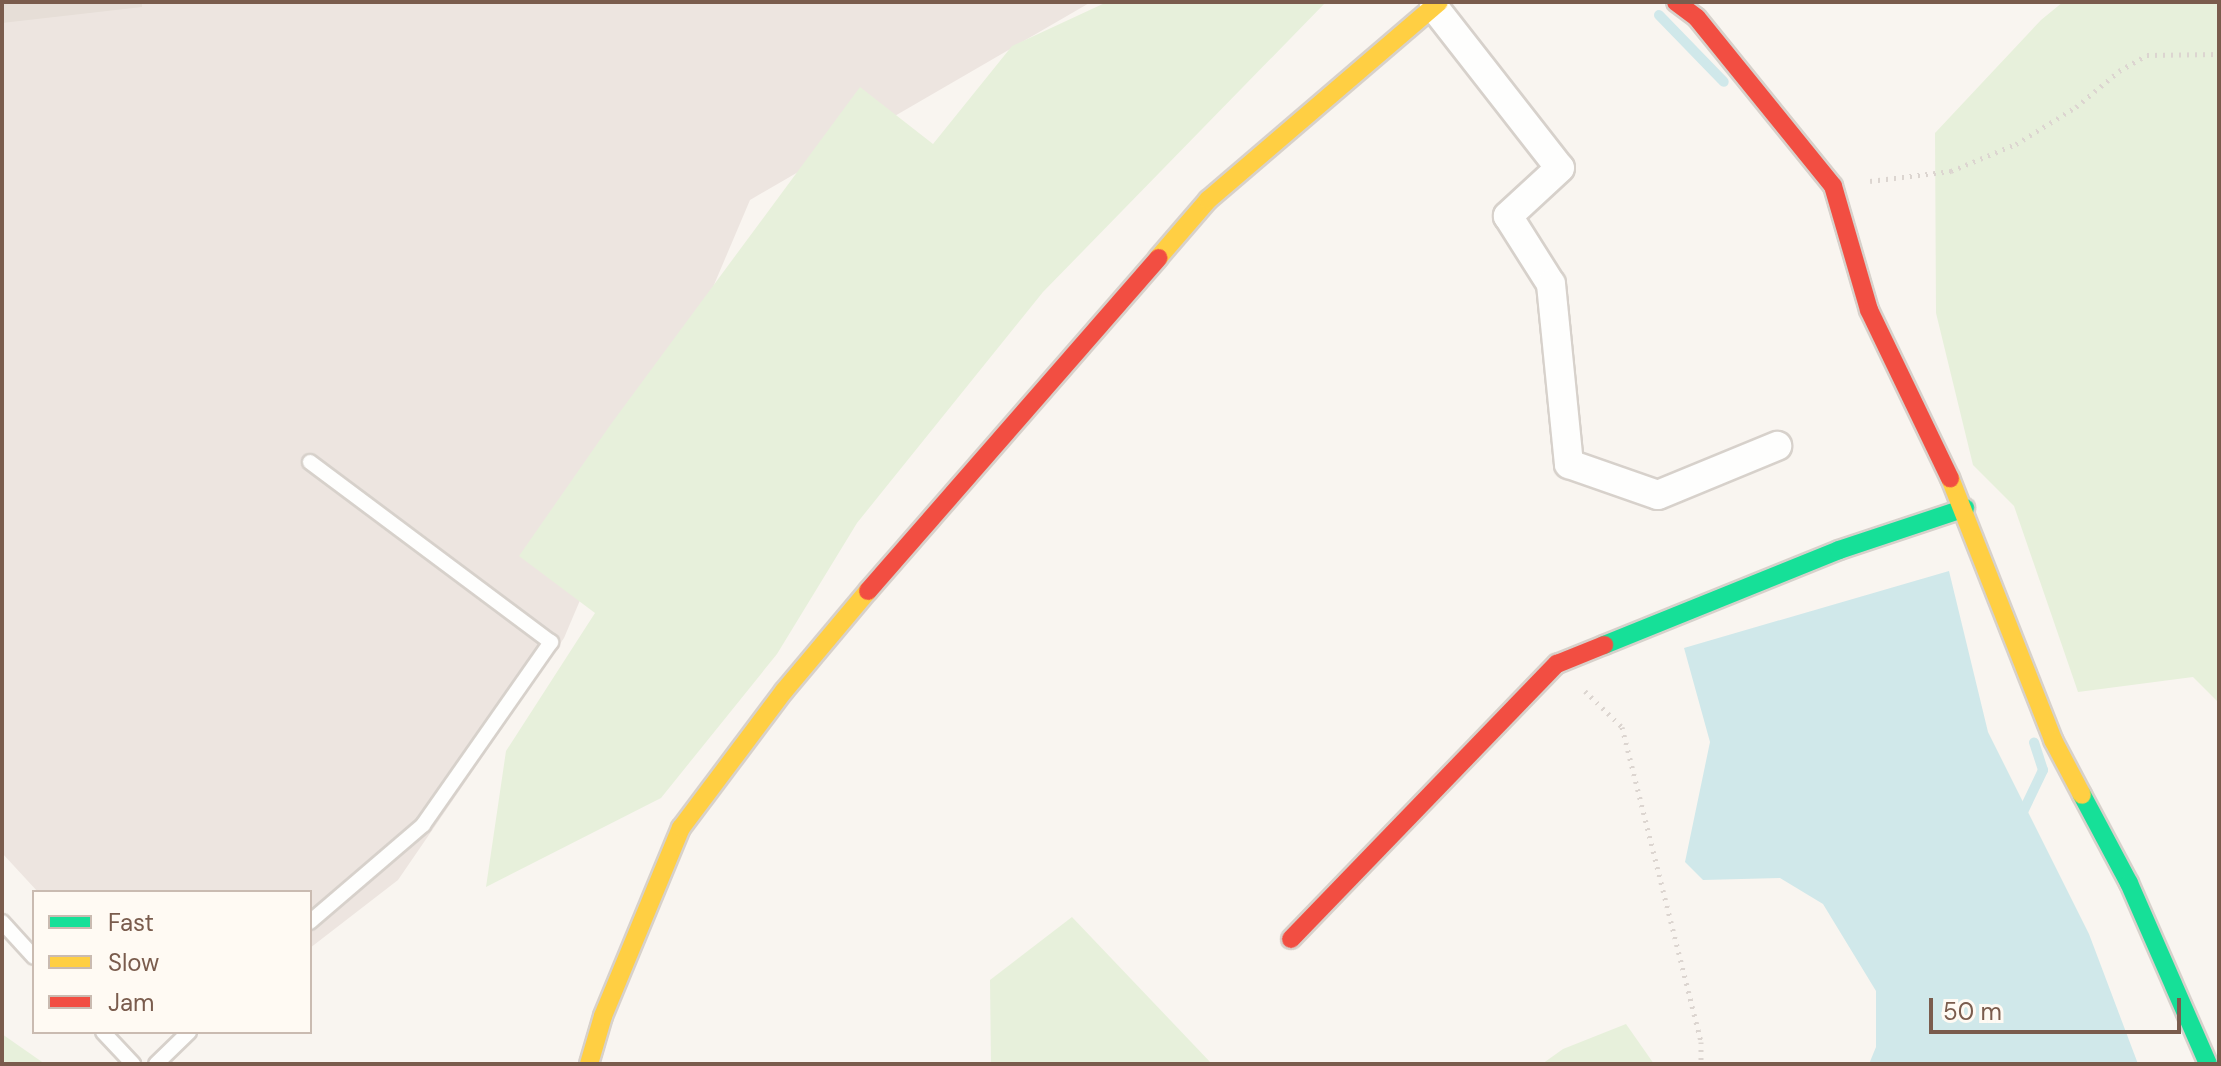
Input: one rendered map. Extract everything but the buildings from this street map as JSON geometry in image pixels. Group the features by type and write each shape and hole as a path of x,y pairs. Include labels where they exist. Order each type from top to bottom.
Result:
{"street":[{"path":"1676,2 1697,18 1833,186 1869,310 1965,508 2053,740 2129,883 2208,1064"},
{"path":"589,1064 603,1016 681,828 784,691 924,524 1208,200 1437,4 1560,168 1508,216 1551,284 1569,464 1658,495 1777,446"},
{"path":"1291,939 1557,664 1839,550 1965,508"}],"lane":[{"path":"310,462 551,642 423,825 312,920"},
{"path":"2,922 32,955"},
{"path":"105,1034 133,1064"},
{"path":"156,1064 187,1034"}],"path":[{"path":"1833,186 1951,171 2016,144 2076,107 2119,71 2147,55 2219,54"},
{"path":"1557,664 1622,727 1701,1042 1701,1064"}],"shaded area":[{"path":"2,2 1091,2 750,200 564,638 398,880 312,946 312,890 36,890 2,853"}],"green space":[{"path":"1107,2 1326,2 1043,292 857,523 777,654 661,798 486,887 506,751 595,613 519,556 611,424 860,87 933,144 1012,46"},
{"path":"2063,2 2219,2 2219,703 2193,677 2078,692 2014,506 1973,465 1936,313 1935,133 2041,20"},
{"path":"1072,917 1212,1064 991,1064 990,980"},
{"path":"1626,1024 1654,1064 1542,1064 1563,1049"},
{"path":"2,1034 45,1064 2,1064"}],"water":[{"path":"1949,571 1988,732 2089,934 2138,1064 1869,1064 1876,1047 1876,991 1823,904 1780,878 1703,880 1685,862 1710,742 1684,648"}],"waterway":[{"path":"1659,15 1724,82"},
{"path":"2021,816 2043,770 2034,742"}],"traffic: fast":[{"path":"1604,645 1839,550 1965,508"},
{"path":"2082,795 2129,883 2208,1064"}],"traffic: slow":[{"path":"1158,258 1208,200 1439,2"},
{"path":"1950,478 2053,740 2082,795"},
{"path":"589,1064 603,1016 681,828 784,691 868,591"}],"traffic: jam":[{"path":"1676,2 1697,18 1833,186 1869,310 1950,478"},
{"path":"868,591 1158,258"},
{"path":"1291,939 1557,664 1604,645"}]}
